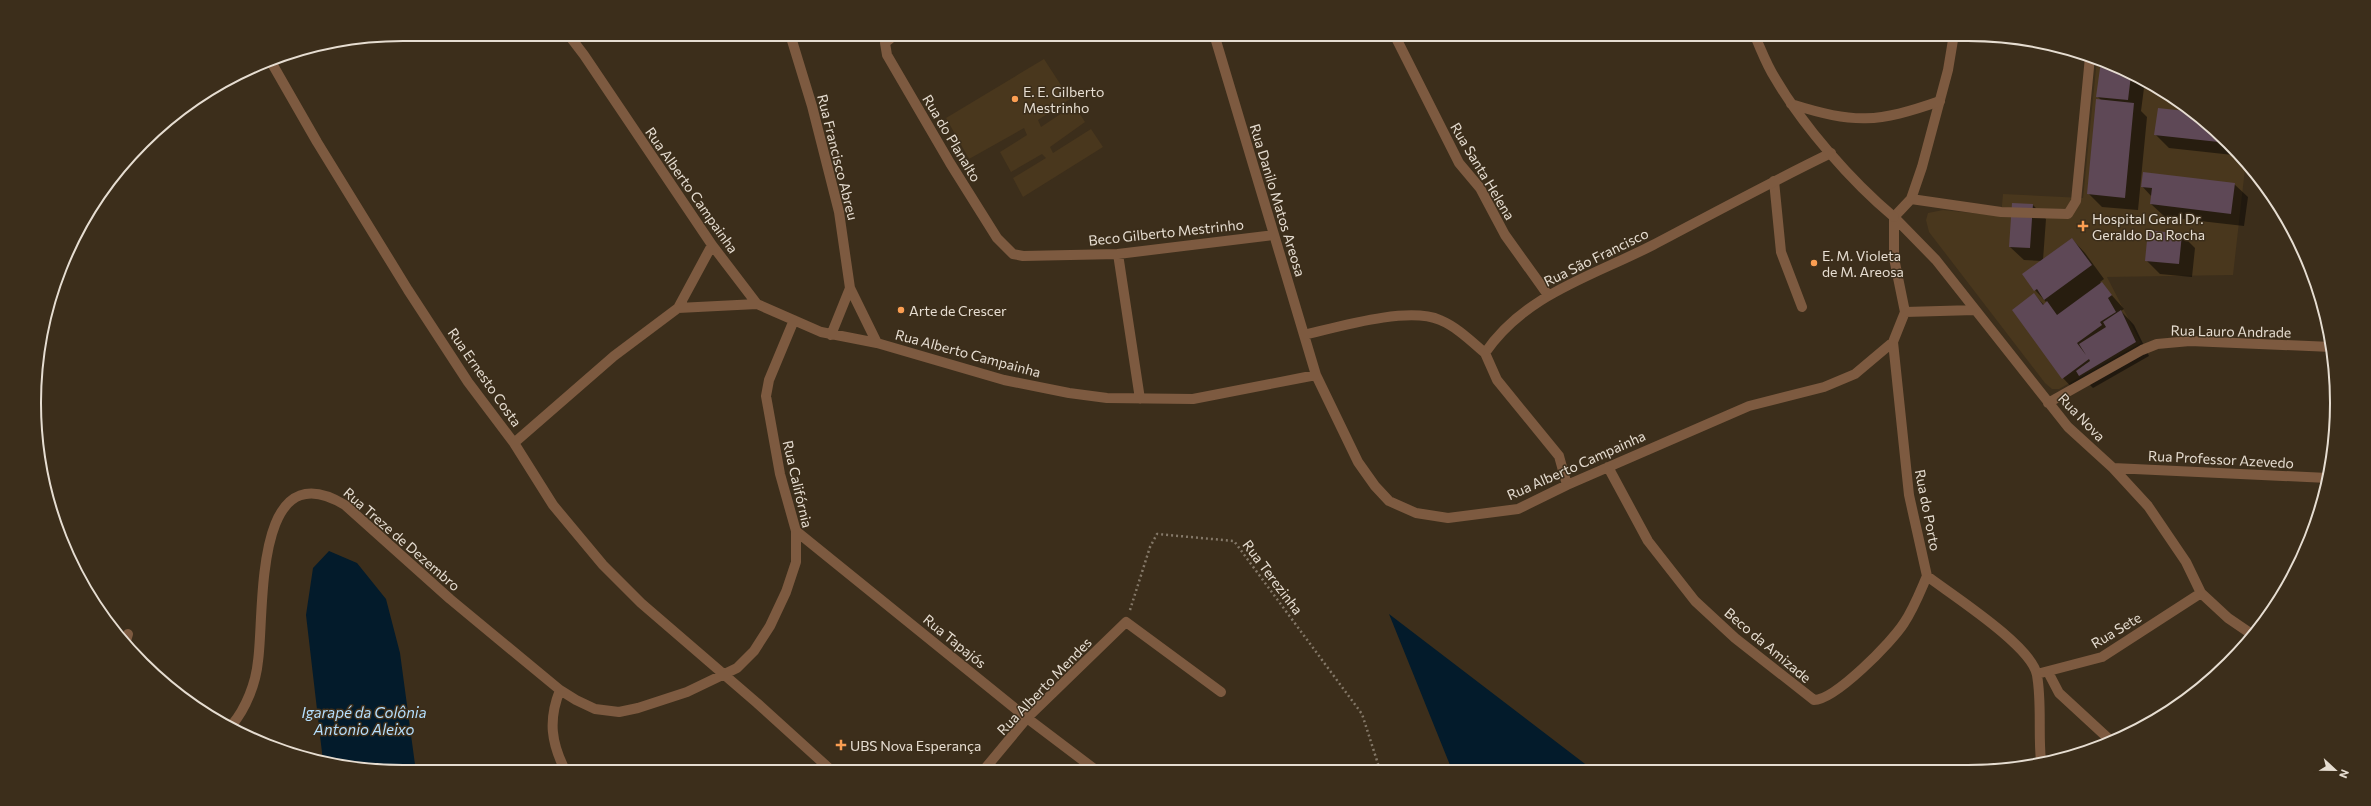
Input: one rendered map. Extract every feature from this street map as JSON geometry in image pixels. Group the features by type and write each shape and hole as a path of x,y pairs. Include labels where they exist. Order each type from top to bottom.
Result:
{"street":[{"name":"Rua Alberto Campainha","path":"574,41 584,54 712,245 757,304 831,335 877,343 1004,380 1069,393 1140,400 1193,399 1316,375 1358,462 1374,486 1389,501 1416,513 1448,518 1518,509 1567,485 1749,406 1824,387 1855,374 1892,342"},
{"name":"Rua Francisco Abreu","path":"792,41 812,106 839,212 850,288 877,343"},
{"name":"Rua do Planalto","path":"887,41 885,43 887,55 950,162 997,238 1013,254"},
{"name":"Rua Danilo Matos Areosa","path":"1216,41 1316,375"},
{"name":"Rua Santa Helena","path":"1398,41 1459,163 1480,188 1505,235 1548,295"},
{"name":"Rua Nova","path":"1757,41 1774,77 1791,104 1831,153 1866,194 1894,217 1936,260 2068,427 2113,468 2148,506 2186,562 2201,592 2228,618 2248,632"},
{"path":"1953,41 1940,101 1911,200 1894,217 1894,258 1905,312 1975,310"},
{"path":"1911,200 2001,212 2068,214 2076,201 2089,62"},
{"name":"Rua Ernesto Costa","path":"273,65 317,142 408,290 468,382 514,443 553,505 598,560 641,603 722,675 757,702 825,765"},
{"path":"1791,104 1846,119 1874,119 1903,114 1940,101"},
{"name":"Rua São Francisco","path":"1485,353 1504,328 1548,295 1651,246 1774,181 1831,153"},
{"path":"1774,181 1782,252 1802,307"},
{"name":"Beco Gilberto Mestrinho","path":"1013,254 1023,256 1118,254 1274,235"},
{"path":"514,443 614,356 678,308 712,245"},
{"path":"1118,254 1140,400"},
{"path":"831,335 850,288"},
{"path":"678,308 757,304"},
{"name":"Rua do Porto","path":"1905,312 1892,342 1909,495 1927,576"},
{"path":"1304,335 1385,318 1414,315 1425,316 1451,325 1485,353 1497,380 1559,456 1567,485"},
{"name":"Rua Califórnia","path":"560,690 595,709 619,712 666,700 737,668 754,651 770,626 786,592 796,562 796,531 780,474 766,396 769,380 794,320"},
{"name":"Rua Lauro Andrade","path":"2048,403 2142,350 2157,344 2190,341 2325,347"},
{"name":"Beco da Amizade","path":"1608,467 1648,542 1695,601 1735,638 1814,700 1829,696 1883,650 1906,619 1927,576"},
{"name":"Rua Professor Azevedo","path":"2113,468 2322,478"},
{"name":"Rua Treze de Dezembro","path":"233,723 245,707 258,662 264,564 271,539 279,516 287,503 298,494 308,493 332,497 346,505 450,599 560,690"},
{"name":"Rua Tapajós","path":"796,531 1027,718 1089,765"},
{"path":"1927,576 2015,644 2030,659 2037,674 2041,758"},
{"name":"Rua Sete","path":"2037,674 2102,657 2201,592"},
{"path":"1126,622 1221,692"},
{"name":"Rua Alberto Mendes","path":"988,765 1027,718 1126,622"},
{"path":"2048,672 2059,693 2107,737"},
{"path":"560,690 554,705 551,723 555,744 563,765"}],"path":[{"name":"Rua Terezinha","path":"1126,622 1150,547 1157,534 1234,541 1362,714 1378,765"}],"shaded area":[{"path":"1044,59 1070,99 1038,120 1041,127 1074,105 1085,122 1050,147 1053,153 1091,129 1103,147 1023,197 1013,178 1046,158 1042,154 1011,172 1000,152 1027,135 1024,128 969,159 946,118"},
{"name":"Hospital Geral Dr. Geraldo Da Rocha","path":"2096,65 2128,78 2169,102 2207,131 2245,170 2233,275 2107,277 2141,343 2059,389 2052,389 2045,383 1929,232 1926,220 1928,213 1943,210 2001,216 2003,194 2083,198"}],"water":[{"name":"Igarapé da Colônia Antonio Aleixo","path":"329,551 357,563 386,599 400,653 415,765 356,762 322,756 306,615 313,568"},
{"path":"1389,614 1586,765 1450,765"}],"building":[{"path":"2100,66 2130,79 2128,100 2096,97"},
{"path":"2096,99 2134,103 2125,198 2087,194"},
{"path":"2158,108 2180,110 2219,142 2154,135"},
{"path":"2143,172 2235,183 2231,214 2150,204 2152,188 2141,187"},
{"path":"2012,203 2033,204 2030,248 2009,247"},
{"path":"2148,230 2182,234 2179,264 2145,261"},
{"path":"2072,238 2092,265 2044,300 2037,289 2034,291 2022,274"},
{"path":"2102,282 2112,295 2108,298 2116,312 2100,322 2102,325 2077,343 2086,355 2079,344 2106,327 2103,322 2121,310 2136,342 2079,376 2076,371 2090,361 2089,359 2062,379 2012,310 2034,293 2043,305 2047,301 2057,315"}],"place":[{"name":"E. E. Gilberto Mestrinho","path":"1015,99"},
{"name":"Hospital Geral Dr. Geraldo Da Rocha","path":"2083,226"},
{"name":"E. M. Violeta de M. Areosa","path":"1814,263"},
{"name":"Arte de Crescer","path":"901,310"},
{"name":"UBS Nova Esperança","path":"841,745"}]}
